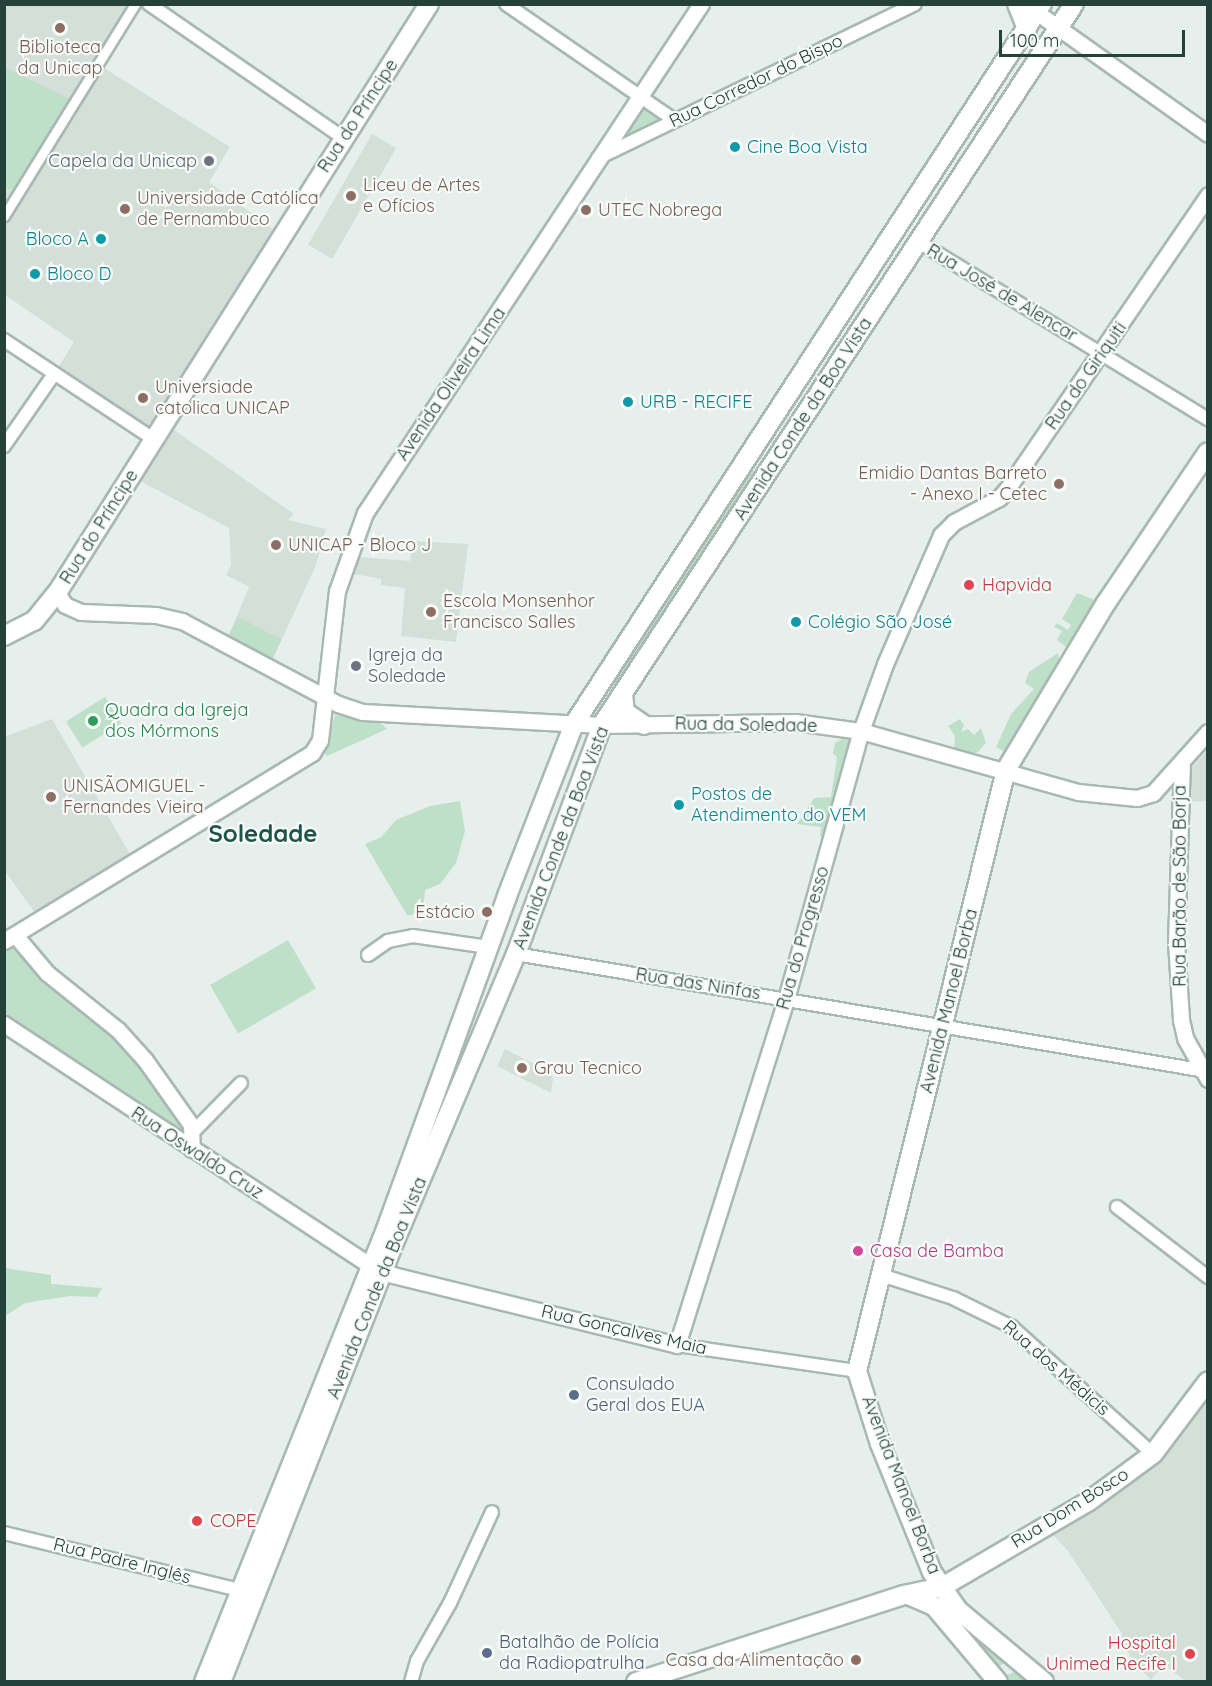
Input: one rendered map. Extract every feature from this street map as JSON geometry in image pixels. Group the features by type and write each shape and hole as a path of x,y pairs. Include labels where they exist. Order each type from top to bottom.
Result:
{"main road":[{"name":"Rua do Príncipe","path":"4,636 34,621 57,593 429,4"},
{"path":"1017,4 1027,29"},
{"name":"Avenida Conde da Boa Vista","path":"204,1682 239,1590 382,1271 516,954 602,726 1074,4"},
{"name":"Avenida Conde da Boa Vista","path":"221,1682 382,1271 488,947 574,724 1027,29 1035,7"},
{"name":"Avenida Manoel Borba","path":"1044,1682 964,1616 942,1587 927,1561 880,1444 857,1371 1006,770 1106,603 1208,452"},
{"path":"623,694 625,712 644,725"},
{"name":"Rua Dom Bosco","path":"636,1682 669,1676 904,1595 942,1587 1089,1501 1153,1454 1208,1381"},
{"path":"927,1561 904,1595 918,1596 934,1606 998,1682 1004,1666 1023,1665"}],"street":[{"path":"4,216 135,4"},
{"path":"149,4 343,138"},
{"path":"506,4 674,120"},
{"name":"Avenida Oliveira Lima","path":"10,938 306,757 320,740 337,591 365,513 701,4"},
{"name":"Rua Corredor do Bispo","path":"597,159 915,4"},
{"path":"1035,7 1059,30 1208,134"},
{"name":"Rua do Giriquiti","path":"941,535 954,522 993,502 1007,489 1208,195"},
{"name":"Rua José de Alencar","path":"919,243 1208,419"},
{"path":"4,340 154,440"},
{"path":"4,446 54,374"},
{"name":"Rua do Progresso","path":"677,1345 786,999 861,731 885,664 941,535"},
{"name":"Rua da Soledade","path":"57,593 65,604 81,612 156,615 182,621 325,697 363,712 602,726 795,722 861,731 1078,792 1137,798 1153,793 1182,761"},
{"name":"Rua Barão de São Borja","path":"1204,1074 1181,1020 1177,953 1182,761 1208,732"},
{"path":"368,955 388,941 413,936 488,947"},
{"path":"10,938 46,973 118,1030 145,1060 194,1131"},
{"name":"Rua das Ninfas","path":"516,954 943,1026 1204,1074"},
{"name":"Rua Oswaldo Cruz","path":"4,1024 192,1149 382,1271"},
{"path":"192,1149 194,1131 241,1083"},
{"path":"1117,1207 1208,1277"},
{"name":"Rua Gonçalves Maia","path":"382,1271 677,1345 857,1371"},
{"name":"Rua dos Médicis","path":"881,1275 953,1298 1012,1327 1153,1454"},
{"path":"411,1682 417,1661 450,1603 492,1512"},
{"name":"Rua Padre Inglês","path":"4,1533 239,1590"}],"shaded area":[{"name":"Universidade Católica de Pernambuco","path":"5,5 135,5 99,65 230,147 209,182 282,236 155,440 54,374 74,342 5,295"},
{"name":"Liceu de Artes e Ofícios","path":"372,134 396,148 332,259 308,245"},
{"name":"UNICAP - Bloco J","path":"170,427 294,514 288,520 326,529 316,565 272,661 228,637 249,587 226,575 231,565 229,528 138,480"},
{"name":"Escola Monsenhor Francisco Salles","path":"412,541 468,544 456,642 401,636 405,588 381,585 381,579 354,574 359,557 410,561"},
{"name":"UNISÃOMIGUEL - Fernandes Vieira","path":"52,719 131,856 36,914 5,871 4,737"},
{"path":"1207,751 1207,801 1185,802 1185,775"},
{"name":"Grau Tecnico","path":"505,1049 548,1071 553,1078 551,1093 497,1066"},
{"path":"1207,1381 1207,1681 1186,1681 1164,1665 1151,1680 1133,1661 1119,1636 1122,1634 1068,1551 1045,1526 1127,1473"}],"green space":[{"path":"4,67 76,102 18,194 5,186"},
{"path":"641,97 674,120 597,159"},
{"path":"753,469 754,472 616,684 612,682"},
{"path":"1077,593 1095,600 1096,607 1070,650 1057,640 1062,631 1054,627 1057,623 1068,630 1071,625 1062,619"},
{"path":"238,617 282,639 272,659 228,637"},
{"path":"1058,653 1060,666 1010,753 996,747 1011,714 1034,689 1025,683 1029,672"},
{"name":"Quadra da Igreja dos Mórmons","path":"105,697 121,723 82,748 66,721"},
{"path":"335,715 378,721 387,729 327,756 324,752"},
{"path":"960,719 964,725 961,732 968,729 974,735 981,728 986,743 978,752 968,755 954,750 955,736 948,726"},
{"path":"850,735 856,737 827,839 820,836 821,827 797,824 814,798 831,797 837,757 833,753 835,743"},
{"path":"460,801 465,831 456,863 440,884 425,890 423,915 407,915 365,844 381,837 396,820 430,806"},
{"path":"288,940 316,988 238,1033 210,985"},
{"path":"5,943 14,943 44,980 99,1021 134,1056 173,1106 190,1140 5,1019"},
{"path":"4,1268 51,1275 51,1284 102,1288 97,1297 70,1296 25,1303 5,1316"},
{"path":"965,1631 1003,1662 1003,1664 994,1670"},
{"path":"1015,1672 1027,1681 1008,1681 1007,1675"}],"place":[{"name":"Biblioteca da Unicap","path":"60,28"},
{"name":"Cine Boa Vista","path":"735,147"},
{"name":"Capela da Unicap","path":"209,161"},
{"name":"Liceu de Artes e Ofícios","path":"351,196"},
{"name":"Universidade Católica de Pernambuco","path":"125,209"},
{"name":"UTEC Nobrega","path":"586,210"},
{"name":"Bloco A","path":"101,239"},
{"name":"Bloco D","path":"35,274"},
{"name":"Universiade catolica UNICAP","path":"143,398"},
{"name":"URB - RECIFE","path":"628,402"},
{"name":"Emidio Dantas Barreto - Anexo I - Cetec","path":"1059,484"},
{"name":"UNICAP - Bloco J","path":"276,545"},
{"name":"Hapvida","path":"969,585"},
{"name":"Escola Monsenhor Francisco Salles","path":"431,612"},
{"name":"Colégio São José","path":"796,622"},
{"name":"Igreja da Soledade","path":"356,666"},
{"name":"Quadra da Igreja dos Mórmons","path":"93,721"},
{"name":"UNISÃOMIGUEL - Fernandes Vieira","path":"51,797"},
{"name":"Postos de Atendimento do VEM","path":"679,805"},
{"name":"Estácio","path":"487,912"},
{"name":"Grau Tecnico","path":"522,1068"},
{"name":"Casa de Bamba","path":"858,1251"},
{"name":"Consulado Geral dos EUA","path":"574,1395"},
{"name":"COPE","path":"197,1521"},
{"name":"Batalhão de Polícia da Radiopatrulha","path":"487,1653"},
{"name":"Hospital Unimed Recife I","path":"1190,1654"},
{"name":"Casa da Alimentação","path":"856,1660"}],"district":[{"name":"Soledade","path":"263,834"}]}
